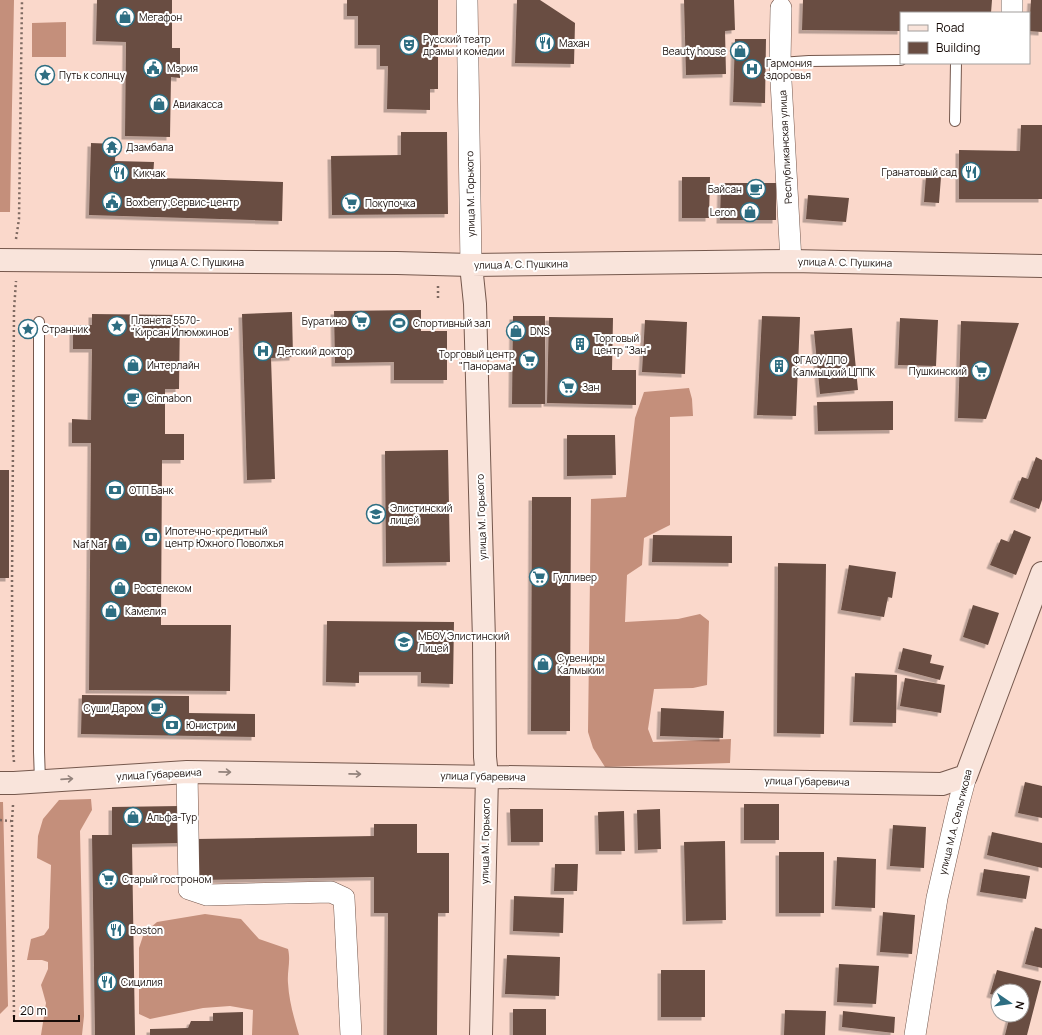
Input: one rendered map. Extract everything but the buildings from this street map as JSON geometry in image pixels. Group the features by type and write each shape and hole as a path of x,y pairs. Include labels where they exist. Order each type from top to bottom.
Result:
{"street":[{"name":"улица М. Горького","path":"467,0 471,265 475,304 484,641 484,757 487,776 481,1035"},
{"path":"1012,0 1012,12"},
{"name":"Республиканская улица","path":"781,8 780,63 791,261"},
{"name":"улица А. С. Пушкина","path":"0,260 471,265 791,261 1042,266"},
{"name":"улица М.А. Сельгикова","path":"915,1035 937,898 966,776 1042,572"},
{"path":"187,772 189,889 208,895 331,892 344,898 351,1035"},
{"name":"улица Губаревича","path":"0,783 187,772 942,784 966,776"}],"lane":[{"path":"780,63 809,61 900,60"},
{"path":"955,121 956,64"},
{"path":"39,322 40,781"}],"path":[{"path":"16,241 18,219 22,0"},
{"path":"14,764 12,574 14,310 16,281"},
{"path":"438,283 438,298"},
{"path":"13,803 14,1018"},
{"path":"0,820 12,821"}],"shaded area":[{"path":"0,0 14,0 10,212 0,212"},
{"path":"66,22 66,57 32,57 32,23"},
{"path":"689,388 692,399 693,416 670,417 670,525 644,538 642,565 627,575 625,622 678,619 700,614 709,621 707,685 693,688 654,689 648,729 653,742 731,739 730,763 605,767 593,748 588,732 591,499 626,497 635,418 644,392"},
{"path":"91,799 92,810 80,831 84,1016 82,1035 41,1035 46,1003 41,985 48,969 48,962 42,960 27,960 31,939 44,935 49,928 51,865 37,858 38,836 43,819 59,800"},
{"path":"0,802 3,802 8,1006 0,1014"},
{"path":"205,914 241,919 259,939 288,949 289,990 299,1035 252,1035 253,1010 230,1006 203,1008 150,1019 139,1014 139,948 144,933 157,922"}],"place":[{"name":"Мегафон","path":"125,17"},
{"name":"Махан","path":"545,43"},
{"name":"Русский театр драмы и комедии","path":"409,45"},
{"name":"Beauty house","path":"740,51"},
{"name":"Мэрия","path":"153,68"},
{"name":"Гармония здоровья","path":"752,69"},
{"name":"Путь к солнцу","path":"45,75"},
{"name":"Авиакасса","path":"159,104"},
{"name":"Дзамбала","path":"112,147"},
{"name":"Гранатовый сад","path":"971,172"},
{"name":"Кикчак","path":"119,173"},
{"name":"Байсан","path":"756,189"},
{"name":"Boxberry;Сервис-центр","path":"112,202"},
{"name":"Покупочка","path":"351,203"},
{"name":"Leron","path":"750,212"},
{"name":"Буратино","path":"361,321"},
{"name":"Спортивный зал","path":"399,323"},
{"name":"Планета 5570- \"Кирсан Илюмжинов\"","path":"117,326"},
{"name":"Странник","path":"28,329"},
{"name":"DNS","path":"516,331"},
{"name":"Торговый центр \"Зан\"","path":"580,344"},
{"name":"Детский доктор","path":"263,351"},
{"name":"Торговый центр \"Панорама\"","path":"529,360"},
{"name":"Интерлайн","path":"133,365"},
{"name":"ФГАОУ ДПО Калмыцкий ЦППК","path":"779,366"},
{"name":"Пушкинский","path":"981,371"},
{"name":"Зан","path":"568,387"},
{"name":"Cinnabon","path":"133,398"},
{"name":"ОТП Банк","path":"115,490"},
{"name":"Элистинский лицей","path":"376,514"},
{"name":"Ипотечно-кредитный центр Южного Поволжья","path":"151,537"},
{"name":"Naf Naf","path":"121,544"},
{"name":"Гулливер","path":"539,577"},
{"name":"Ростелеком","path":"120,588"},
{"name":"Камелия","path":"111,611"},
{"name":"МБОУ Элистинский Лицей","path":"404,642"},
{"name":"Сувениры Калмыкии","path":"543,664"},
{"name":"Суши Даром","path":"157,708"},
{"name":"Юнистрим","path":"172,725"},
{"name":"Альфа-Тур","path":"133,817"},
{"name":"Старый гостроном","path":"108,879"},
{"name":"Boston","path":"116,930"},
{"name":"Сицилия","path":"107,982"}]}
